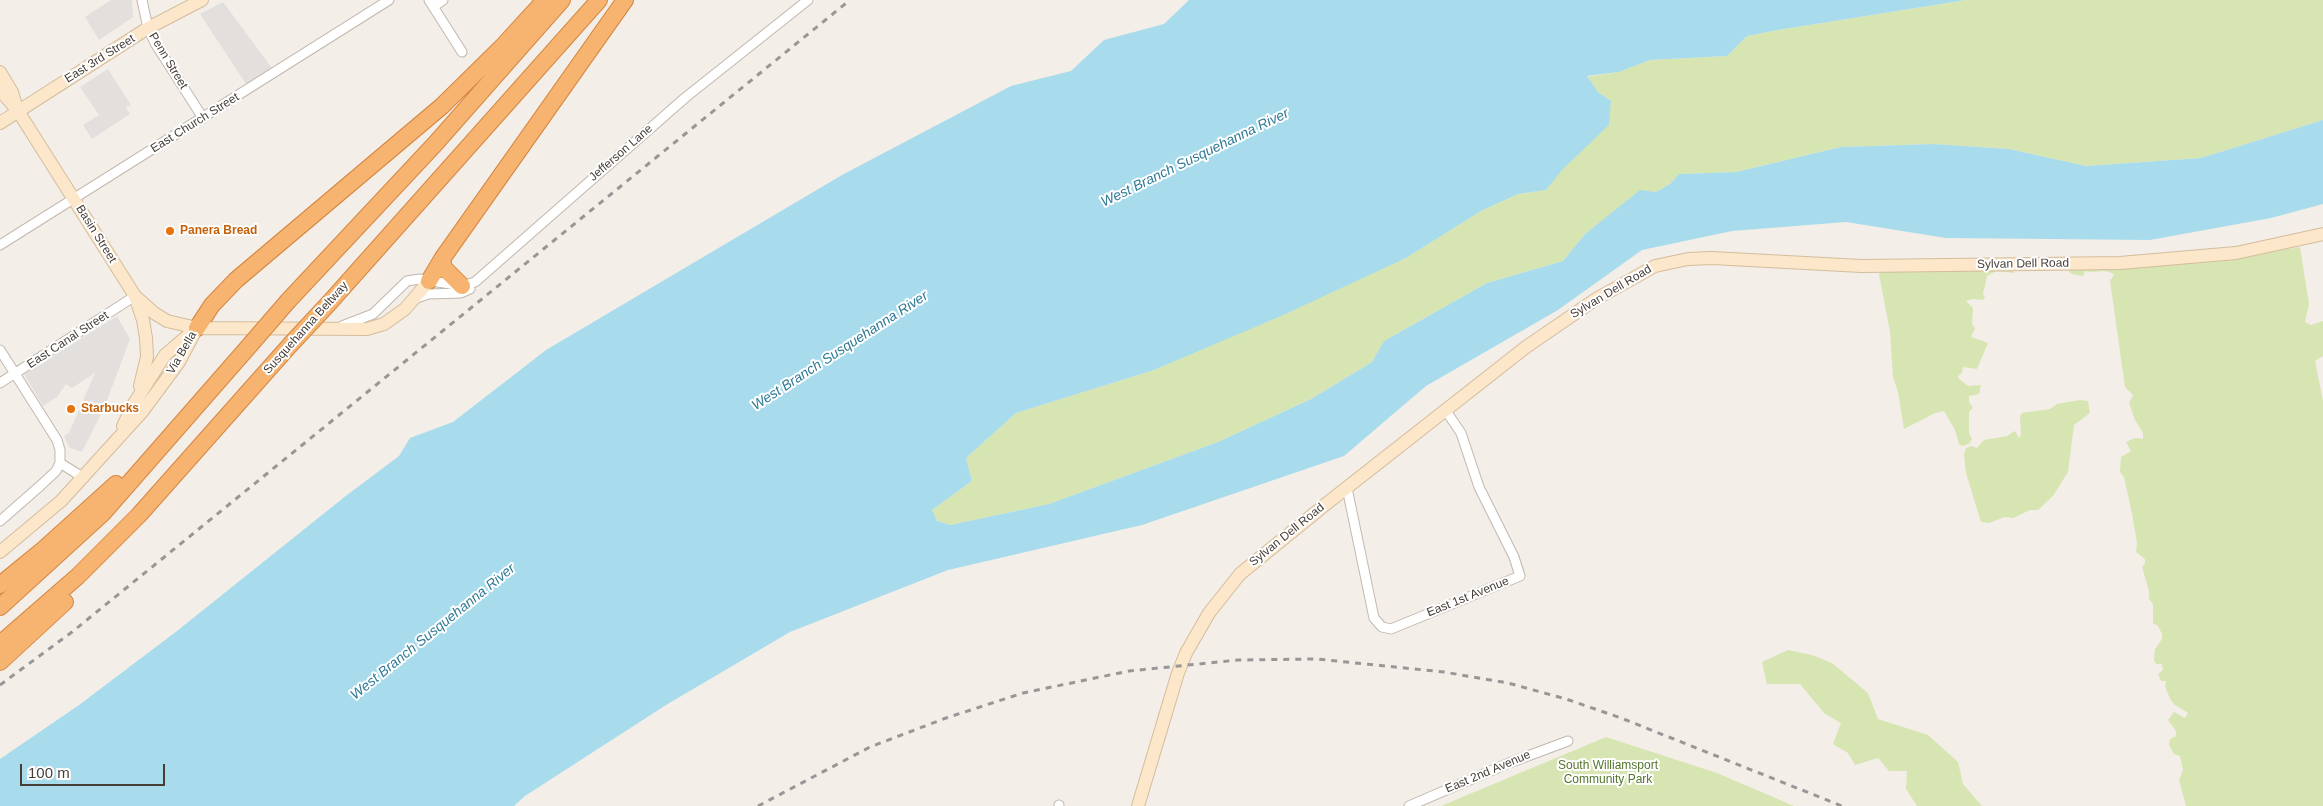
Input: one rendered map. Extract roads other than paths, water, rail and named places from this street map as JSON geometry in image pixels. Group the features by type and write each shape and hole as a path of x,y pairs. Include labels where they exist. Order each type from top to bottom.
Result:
{"highway":[{"path":"197,328 212,305 236,280 442,106 502,48 545,0"},
{"path":"0,607 103,512 288,301 435,144 562,0"},
{"name":"Susquehanna Beltway","path":"0,644 78,576 139,515 599,0"},
{"path":"429,281 442,259 625,0"},
{"path":"442,259 444,268 468,284"},
{"path":"0,585 79,518 190,414"},
{"path":"0,662 98,570 135,529 197,450"}],"street":[{"name":"Penn Street","path":"142,0 148,28 155,43 203,118"},
{"name":"East 3rd Street","path":"0,123 148,28 202,0"},
{"name":"East Church Street","path":"0,246 73,198 389,0"},
{"path":"443,0 431,3 462,52"},
{"name":"Jefferson Lane","path":"417,298 428,294 461,293 471,289 468,284 672,110 808,0"},
{"name":"Basin Street","path":"0,72 12,92 18,111"},
{"name":"Basin Street","path":"0,90 18,111 135,296 154,313 167,321 197,328"},
{"name":"Sylvan Dell Road","path":"1138,806 1178,673 1186,653 1209,613 1240,574 1266,550 1560,323 1630,279 1667,262 1712,258 1861,266 2120,263 2236,253 2323,234"},
{"path":"328,329 355,322 374,314 407,281 414,279 468,284"},
{"path":"197,328 374,328 394,318 417,298 429,281"},
{"path":"133,405 144,376 147,357 144,320 135,296"},
{"name":"East Canal Street","path":"0,383 135,296"},
{"name":"Via Bella","path":"118,437 133,405 165,355 197,328"},
{"name":"Via Bella","path":"0,552 61,501 84,478 118,437 142,412 179,362 197,328"},
{"path":"0,350 57,440 60,450 60,463 56,471 0,521"},
{"name":"East 1st Avenue","path":"1347,488 1374,618 1378,624 1386,629 1520,576 1514,557 1479,487 1460,433 1446,411"},
{"path":"60,463 84,478"},
{"name":"East 2nd Avenue","path":"1408,806 1508,763 1568,741"}],"water":[{"name":"West Branch Susquehanna River","path":"1189,0 1966,0 1747,36 1727,56 1650,60 1619,72 1587,76 1598,92 1611,101 1609,125 1562,170 1546,190 1518,194 1481,211 1406,258 1281,316 1154,370 1016,413 966,458 972,481 932,510 937,521 950,525 1049,504 1218,442 1311,399 1372,362 1384,341 1487,283 1563,261 1585,234 1640,190 1656,192 1670,184 1679,174 1736,172 1841,147 1934,144 2009,149 2086,166 2201,158 2323,120 2323,204 2271,218 2150,240 1946,238 1846,222 1732,231 1642,250 1558,310 1426,386 1344,456 1142,525 948,570 790,632 666,705 525,796 514,806 0,806 0,759 79,705 177,631 347,495 399,456 410,438 453,422 546,350 842,175 1011,86 1071,71 1104,40 1164,24"}],"railway":[{"path":"0,685 72,632 850,0"},
{"path":"758,806 870,747 946,718 1023,693 1129,671 1238,660 1317,659 1444,672 1508,683 1566,699 1621,718 1842,806"}],"place":[{"name":"Panera Bread","path":"170,231"},
{"name":"Starbucks","path":"71,409"}],"park label":[{"name":"South Williamsport Community Park","path":"1608,773"}]}
